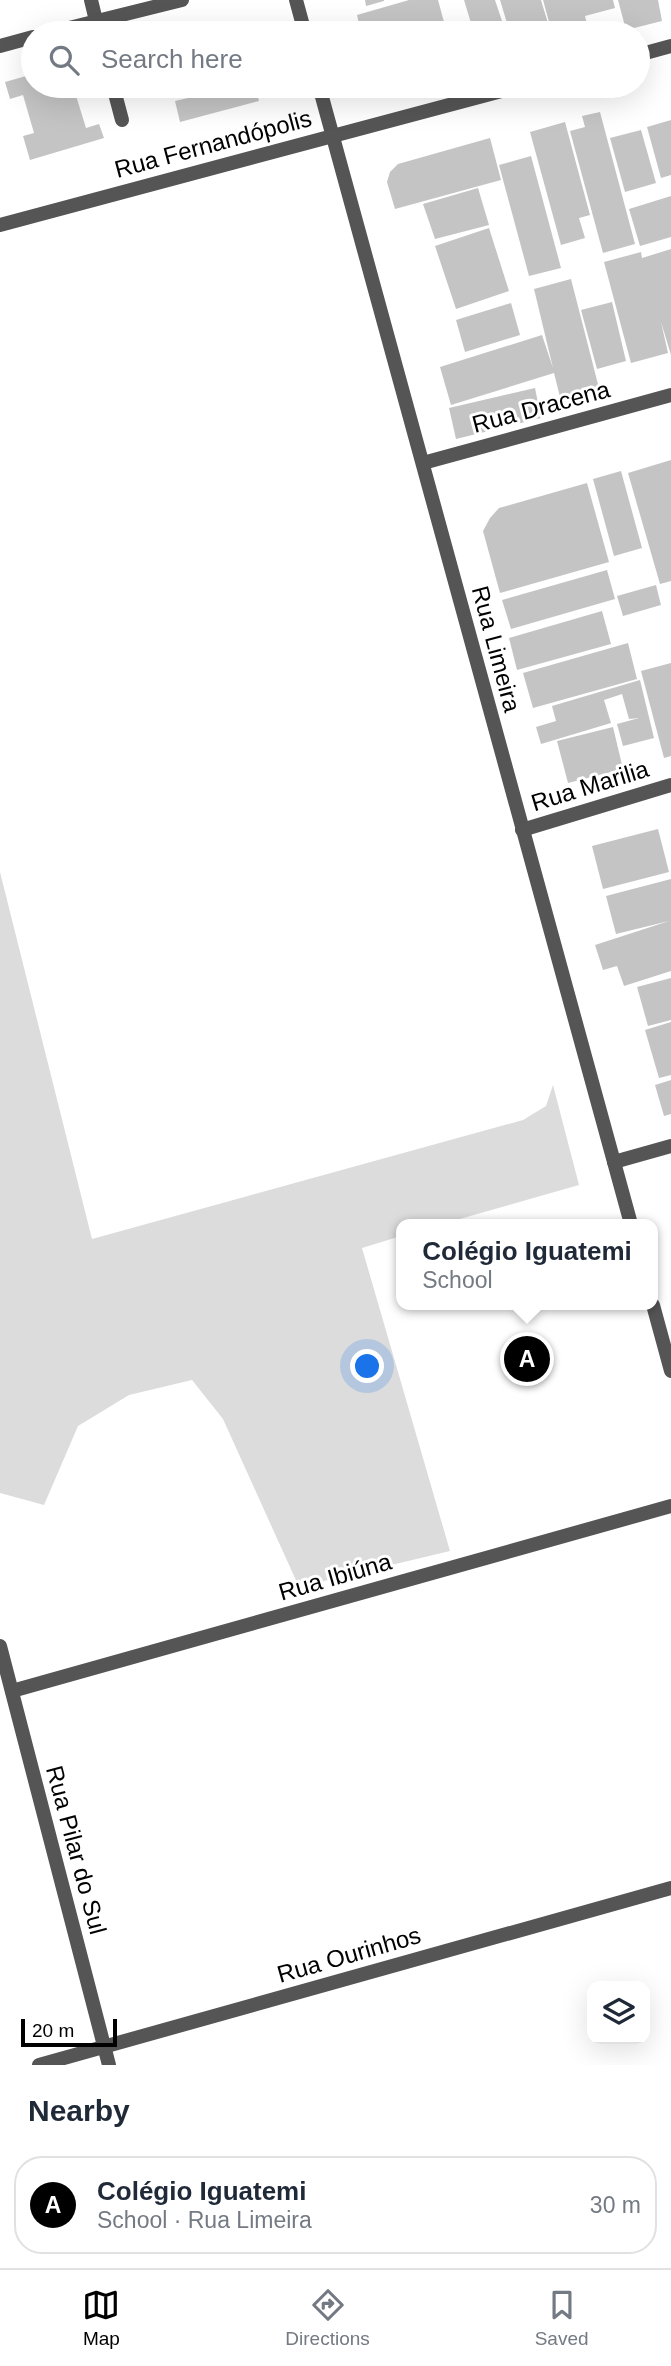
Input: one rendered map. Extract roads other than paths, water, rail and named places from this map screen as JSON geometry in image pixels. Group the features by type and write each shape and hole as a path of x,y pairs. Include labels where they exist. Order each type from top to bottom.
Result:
{"street":[{"path":"91,0 96,21"},
{"path":"117,21 182,0"},
{"path":"296,0 302,21"},
{"path":"0,46 21,40"},
{"path":"650,52 671,46"},
{"path":"116,98 122,120"},
{"name":"Rua Limeira","path":"322,98 630,1219"},
{"name":"Rua Fernandópolis","path":"0,225 474,98"},
{"name":"Rua Dracena","path":"422,463 671,395"},
{"name":"Rua Marilia","path":"522,830 671,785"},
{"path":"614,1162 671,1146"},
{"path":"654,1310 671,1371"},
{"name":"Rua Ibiúna","path":"12,1691 671,1506"},
{"name":"Rua Pilar do Sul","path":"0,1646 108,2065"},
{"name":"Rua Ourinhos","path":"38,2065 671,1888"}],"place":[{"name":"Colégio Iguatemi","path":"527,1359"}]}
